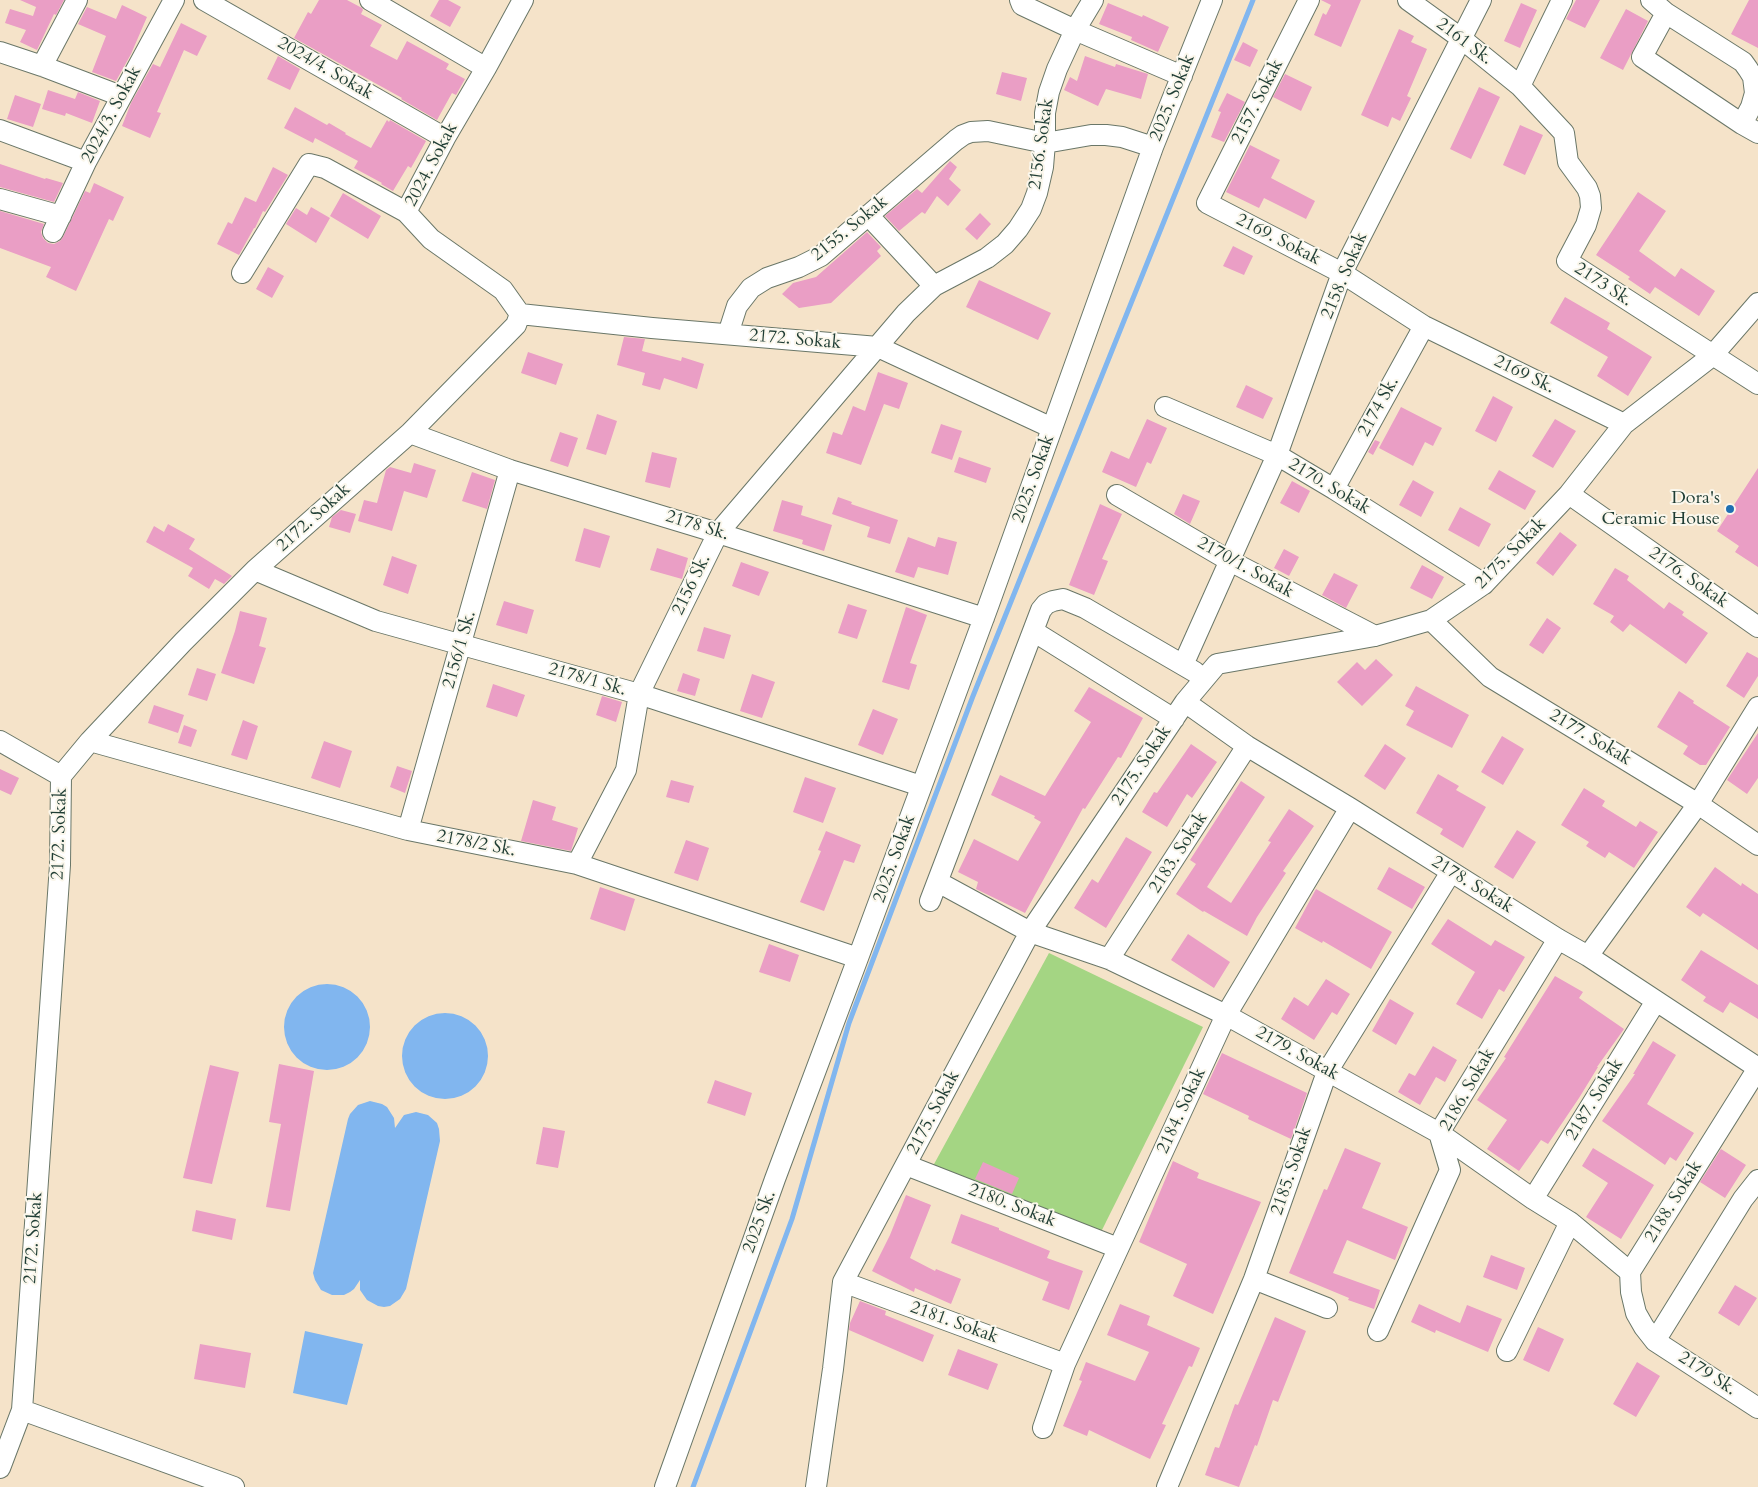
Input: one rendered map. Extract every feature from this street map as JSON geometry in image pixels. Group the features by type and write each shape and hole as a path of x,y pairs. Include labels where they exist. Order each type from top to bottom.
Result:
{"street":[{"path":"42,66 77,0"},
{"name":"2024/3. Sokak","path":"0,199 57,224 86,162 174,0"},
{"name":"2024/4. Sokak","path":"204,0 445,138"},
{"path":"370,0 486,68"},
{"name":"2024. Sokak","path":"518,320 504,290 431,239 406,212 445,138 523,0"},
{"path":"1020,0 1022,5 1182,76"},
{"name":"2156. Sokak","path":"878,347 906,313 934,286 987,258 1005,244 1031,209 1043,167 1045,113 1049,92 1057,69 1093,0"},
{"name":"2025. Sokak","path":"858,958 984,618 1153,147 1212,0"},
{"name":"2157. Sokak","path":"1206,203 1309,0"},
{"name":"2161 Sk.","path":"1408,0 1462,38 1520,86 1560,128"},
{"name":"2158. Sokak","path":"1183,666 1277,455 1342,273 1482,0"},
{"path":"1520,86 1562,0"},
{"path":"1651,0 1666,13 1743,62 1753,77 1755,93 1751,107 1750,129"},
{"path":"1666,13 1642,57 1750,129"},
{"path":"0,52 121,96"},
{"name":"2173 Sk.","path":"1560,128 1565,138 1568,162 1587,188 1591,208 1586,225 1567,262 1712,356"},
{"path":"0,130 86,162"},
{"name":"2155. Sokak","path":"728,334 737,306 751,288 768,278 799,268 821,256 956,140 971,132 988,131 1045,143"},
{"path":"1045,143 1090,136 1106,136 1138,141 1153,147"},
{"path":"242,273 309,164 325,168 406,212"},
{"name":"2169. Sokak","path":"1206,203 1342,273 1424,326"},
{"path":"868,215 934,286"},
{"name":"2175. Sokak","path":"816,1487 843,1282 1030,932 1180,711 1205,678 1218,664 1375,636 1431,620 1484,584 1569,494 1624,424 1712,356 1758,304"},
{"name":"2172. Sokak","path":"0,1468 22,1410 60,865 61,776 90,741 183,642 255,570 410,433 518,320 728,334 878,347 1052,428"},
{"name":"2169 Sk.","path":"1424,326 1624,424"},
{"name":"2174 Sk.","path":"1334,488 1424,326"},
{"name":"2156 Sk.","path":"577,864 626,770 639,694 718,532 878,347"},
{"path":"1712,356 1758,384"},
{"name":"2170. Sokak","path":"1165,407 1277,455 1334,488 1484,584"},
{"name":"2178 Sk.","path":"410,433 510,470 718,532 984,618"},
{"name":"2156/1 Sk.","path":"408,830 462,645 510,470"},
{"name":"2176. Sokak","path":"1569,494 1758,627"},
{"name":"2170/1. Sokak","path":"1117,495 1230,561 1375,636"},
{"name":"2178/1 Sk.","path":"255,570 376,621 639,694 922,786"},
{"path":"930,901 1041,610 1046,604 1058,599 1064,599 1084,608 1205,678"},
{"name":"2177. Sokak","path":"1431,620 1490,677 1698,804 1758,846"},
{"name":"2178. Sokak","path":"1033,631 1247,746 1350,808 1588,956 1758,1068"},
{"path":"1588,956 1698,804 1758,707"},
{"path":"0,741 61,776"},
{"name":"2178/2 Sk.","path":"90,741 408,830 577,864 858,958"},
{"name":"2183. Sokak","path":"1109,959 1247,746"},
{"name":"2184. Sokak","path":"1043,1428 1066,1364 1226,1015 1350,808"},
{"name":"2185. Sokak","path":"1167,1487 1254,1279 1327,1072 1451,872"},
{"name":"2179. Sokak","path":"938,882 1030,932 1109,959 1226,1015 1439,1133 1533,1199 1570,1222 1630,1272"},
{"name":"2186. Sokak","path":"1378,1330 1450,1170 1439,1133 1558,939"},
{"name":"2025 Sk.","path":"665,1487 775,1178 858,958"},
{"name":"2187. Sokak","path":"1533,1199 1656,1001"},
{"name":"2188. Sokak","path":"1630,1272 1758,1068"},
{"name":"2180. Sokak","path":"906,1165 1118,1248"},
{"path":"1630,1272 1631,1292 1636,1313 1655,1341 1743,1199 1758,1180"},
{"path":"1507,1351 1570,1222"},
{"path":"1254,1279 1327,1308"},
{"name":"2181. Sokak","path":"843,1282 1066,1364"},
{"name":"2179 Sk.","path":"1655,1341 1758,1408"},
{"path":"22,1410 234,1487"}],"green space":[{"path":"1049,953 1203,1027 1099,1236 933,1166"}],"water":[{"path":"327,984 344,987 358,996 367,1010 370,1027 367,1044 358,1058 344,1067 327,1070 310,1067 296,1058 287,1044 284,1027 287,1010 296,996 310,987"},
{"path":"445,1013 462,1016 476,1025 485,1039 488,1056 485,1073 476,1087 462,1096 445,1099 428,1096 414,1087 405,1073 402,1056 405,1039 414,1025 428,1016"},
{"path":"370,1101 387,1107 394,1118 395,1128 404,1115 416,1112 428,1115 437,1123 440,1141 406,1289 400,1299 390,1306 384,1307 367,1300 360,1290 360,1280 350,1292 344,1295 332,1295 321,1290 313,1273 348,1119 358,1105"},
{"path":"305,1331 363,1344 347,1405 293,1393"}],"building":[{"path":"20,0 64,0 56,15 54,14 37,50 20,42 26,30 5,23 10,9 33,16 36,7"},
{"path":"319,0 347,0 362,8 361,14 382,25 370,46 397,60 407,41 449,64 446,69 465,79 456,95 452,93 437,120 402,98 294,38 308,12 311,14"},
{"path":"439,0 448,0 461,7 450,27 430,16"},
{"path":"1321,0 1361,0 1341,47 1314,35 1323,13 1326,15 1331,5"},
{"path":"1576,0 1600,0 1585,28 1566,19"},
{"path":"1749,0 1758,0 1758,48 1731,34"},
{"path":"1108,3 1142,17 1143,15 1169,27 1158,52 1131,40 1132,37 1099,24"},
{"path":"1521,3 1537,10 1520,48 1504,41"},
{"path":"122,5 147,17 131,54 116,81 92,72 106,36 78,24 87,7 116,19"},
{"path":"1626,9 1648,21 1623,70 1600,58"},
{"path":"181,23 207,36 197,56 184,50 157,112 161,113 150,138 122,126 131,103 153,64 160,67"},
{"path":"1399,29 1414,36 1411,42 1427,49 1407,96 1411,98 1400,121 1392,117 1388,127 1361,115"},
{"path":"1243,42 1258,50 1250,67 1234,60"},
{"path":"278,56 300,69 290,90 267,79"},
{"path":"1085,56 1115,67 1116,64 1148,74 1141,99 1106,89 1098,106 1064,90 1070,77 1077,81"},
{"path":"1002,72 1027,78 1021,101 996,94"},
{"path":"1285,74 1312,87 1301,111 1273,97"},
{"path":"1479,87 1500,97 1471,159 1450,149"},
{"path":"48,90 75,99 78,92 100,101 92,123 66,113 65,116 42,109"},
{"path":"1227,93 1245,102 1224,142 1211,137 1221,112 1218,111"},
{"path":"15,95 41,104 33,127 7,119"},
{"path":"295,107 327,125 329,123 371,148 387,120 426,141 411,168 408,166 393,191 354,168 358,161 315,138 313,143 284,128"},
{"path":"1520,125 1543,135 1525,175 1503,165"},
{"path":"1250,145 1280,160 1271,178 1315,201 1306,219 1264,198 1259,208 1226,192"},
{"path":"950,161 957,167 949,179 961,190 948,206 937,196 925,214 922,212 899,231 885,216 917,189 922,193"},
{"path":"0,164 63,183 54,202 0,187"},
{"path":"273,167 288,175 265,212 263,211 239,255 217,244 228,222 232,224 245,197 256,202"},
{"path":"94,183 124,197 113,221 109,219 76,291 46,277 51,267 0,248 0,211 44,224 41,232 43,238 48,243 54,244 63,237 85,191 90,193"},
{"path":"1638,192 1666,211 1639,251 1675,277 1681,268 1715,291 1699,316 1655,287 1650,294 1628,279 1630,277 1596,255"},
{"path":"343,193 381,216 368,239 330,216"},
{"path":"311,207 330,218 316,243 286,224 296,208 307,215"},
{"path":"980,213 991,224 977,240 965,229"},
{"path":"867,232 881,247 877,251 881,256 831,303 799,308 782,294 793,283 816,277"},
{"path":"1233,246 1253,256 1244,275 1223,266"},
{"path":"268,267 284,276 272,298 256,289"},
{"path":"979,280 1051,313 1038,340 966,307"},
{"path":"1565,297 1610,323 1607,329 1652,357 1628,396 1597,376 1608,357 1550,323"},
{"path":"624,337 645,339 642,351 681,361 682,357 704,364 697,389 664,378 660,390 642,385 645,373 617,365"},
{"path":"528,352 563,364 556,385 521,373"},
{"path":"878,372 908,383 899,409 884,404 861,465 826,453 833,432 842,435 853,406 865,411"},
{"path":"1246,385 1273,398 1263,419 1236,407"},
{"path":"1493,396 1513,407 1496,442 1475,431"},
{"path":"1401,407 1442,428 1433,446 1425,442 1413,466 1379,448"},
{"path":"597,414 617,421 606,455 586,449"},
{"path":"1147,419 1167,428 1151,464 1147,462 1136,487 1102,472 1111,451 1129,459"},
{"path":"1555,419 1576,431 1553,468 1532,456"},
{"path":"941,424 962,431 952,460 931,453"},
{"path":"560,432 578,438 568,467 550,461"},
{"path":"1375,440 1380,442 1373,455 1368,452"},
{"path":"652,452 677,458 670,488 645,482"},
{"path":"959,457 991,468 986,483 954,472"},
{"path":"414,463 436,470 427,498 404,491 392,531 358,521 364,500 377,503 386,470 390,467 411,473"},
{"path":"1758,468 1758,567 1735,552 1739,546 1717,531"},
{"path":"1499,470 1536,491 1525,510 1488,489"},
{"path":"472,472 495,480 487,509 462,501"},
{"path":"1413,480 1434,492 1421,517 1399,505"},
{"path":"1292,481 1310,491 1299,513 1280,503"},
{"path":"1183,494 1200,501 1190,524 1174,514"},
{"path":"838,497 852,502 851,504 898,520 890,544 867,537 870,527 832,514"},
{"path":"782,500 803,506 801,515 832,525 824,551 802,544 803,540 773,531"},
{"path":"1100,504 1122,514 1102,559 1108,561 1094,595 1069,585"},
{"path":"1460,507 1491,524 1479,547 1448,530"},
{"path":"341,510 356,514 350,533 329,527 332,517"},
{"path":"168,524 195,539 189,549 232,576 224,584 215,579 209,589 188,576 193,568 146,542 154,526 164,532"},
{"path":"584,528 610,536 600,568 575,561"},
{"path":"1560,532 1577,545 1553,576 1536,563"},
{"path":"908,537 935,547 938,537 957,542 948,575 918,567 914,578 895,572"},
{"path":"657,548 688,558 682,579 650,570"},
{"path":"1284,549 1299,557 1289,576 1274,568"},
{"path":"392,556 417,565 408,594 383,585"},
{"path":"741,562 769,572 759,596 732,586"},
{"path":"1422,565 1444,577 1432,599 1410,588"},
{"path":"1615,568 1629,576 1627,580 1664,609 1669,602 1684,612 1682,615 1708,633 1686,664 1630,624 1623,632 1610,622 1614,616 1593,604"},
{"path":"1334,573 1358,585 1346,608 1322,595"},
{"path":"504,601 534,610 527,634 496,625"},
{"path":"848,604 867,610 857,639 838,633"},
{"path":"906,607 927,615 910,663 917,665 909,690 882,682"},
{"path":"240,611 267,618 259,646 266,648 254,684 221,673"},
{"path":"1547,618 1561,628 1543,654 1529,645"},
{"path":"704,627 731,635 724,659 697,651"},
{"path":"1747,652 1758,658 1758,676 1744,698 1726,686"},
{"path":"1376,659 1393,675 1362,706 1337,682 1357,662 1365,670"},
{"path":"197,668 216,674 207,701 188,695"},
{"path":"683,673 700,679 695,696 677,691"},
{"path":"752,674 775,682 762,718 740,711"},
{"path":"493,684 525,695 517,717 486,707"},
{"path":"1416,686 1469,715 1452,748 1406,725 1414,711 1405,706"},
{"path":"1089,687 1143,718 1121,758 1118,757 1085,809 1083,808 1025,913 976,889 978,882 958,872 974,839 1018,861 1041,822 1034,818 1035,816 991,795 1000,775 1045,796 1091,722 1074,711"},
{"path":"1679,691 1694,701 1693,703 1730,727 1706,765 1700,765 1683,754 1688,746 1657,727"},
{"path":"602,696 622,702 616,722 596,715"},
{"path":"154,705 184,715 178,733 148,723"},
{"path":"873,709 898,719 883,755 858,745"},
{"path":"243,720 258,726 247,760 231,755"},
{"path":"184,725 197,730 191,747 178,743"},
{"path":"1758,733 1758,778 1747,794 1727,780"},
{"path":"1502,736 1524,749 1503,785 1481,772"},
{"path":"324,741 352,751 340,788 311,778"},
{"path":"1191,744 1217,762 1192,798 1187,794 1167,827 1142,812 1154,792 1157,793"},
{"path":"1385,744 1406,758 1385,790 1364,776"},
{"path":"397,766 412,771 405,793 390,787"},
{"path":"0,769 19,778 11,795 0,790"},
{"path":"1438,774 1459,786 1456,790 1486,807 1463,848 1440,834 1443,829 1416,813"},
{"path":"805,777 836,788 823,823 793,812"},
{"path":"671,780 694,786 689,803 666,797"},
{"path":"1241,781 1265,797 1207,887 1231,903 1271,842 1268,841 1289,809 1314,826 1283,871 1286,873 1247,936 1203,912 1176,894 1196,864 1190,860"},
{"path":"1584,788 1605,801 1602,806 1636,827 1640,821 1658,832 1634,868 1609,852 1605,858 1586,846 1589,842 1561,825"},
{"path":"533,800 556,807 552,820 578,828 571,851 521,841"},
{"path":"1517,830 1536,842 1513,879 1494,867"},
{"path":"826,831 861,845 854,863 844,860 824,911 800,902 821,851 818,850"},
{"path":"1126,837 1152,852 1106,928 1074,908 1092,879 1098,883"},
{"path":"686,840 709,848 698,881 674,873"},
{"path":"1389,867 1425,887 1412,909 1377,889"},
{"path":"1715,867 1741,886 1742,883 1758,894 1758,950 1703,913 1700,917 1686,907"},
{"path":"600,887 635,899 625,931 590,919"},
{"path":"1316,889 1392,932 1371,969 1323,941 1322,943 1295,928"},
{"path":"1448,919 1491,946 1495,940 1525,957 1504,992 1499,989 1482,1019 1456,1004 1475,972 1431,944"},
{"path":"1188,934 1230,962 1214,988 1171,960"},
{"path":"769,944 799,955 790,982 759,972"},
{"path":"1701,950 1758,985 1758,1019 1730,1002 1723,1013 1703,1001 1706,997 1681,980"},
{"path":"1555,976 1583,992 1579,998 1624,1029 1597,1067 1548,1144 1541,1140 1519,1171 1487,1149 1507,1120 1477,1100 1506,1058 1504,1057"},
{"path":"1326,979 1350,994 1337,1015 1332,1012 1314,1040 1281,1019 1294,997 1308,1006"},
{"path":"1390,999 1414,1013 1396,1045 1372,1031"},
{"path":"1653,1041 1676,1055 1647,1104 1694,1133 1676,1161 1670,1157 1665,1165 1602,1121 1635,1074 1633,1074"},
{"path":"1433,1046 1457,1060 1445,1082 1436,1077 1420,1105 1398,1092 1409,1073 1415,1076"},
{"path":"1222,1053 1307,1093 1291,1139 1248,1119 1249,1116 1203,1094"},
{"path":"279,1064 314,1071 290,1211 266,1207 281,1124 269,1122"},
{"path":"210,1065 239,1072 212,1184 183,1178"},
{"path":"715,1080 752,1093 745,1116 707,1103"},
{"path":"543,1127 565,1131 558,1168 536,1164"},
{"path":"1345,1148 1381,1163 1362,1208 1408,1227 1395,1260 1347,1240 1333,1273 1380,1290 1374,1309 1348,1300 1349,1298 1289,1273 1324,1189 1327,1190"},
{"path":"1593,1148 1654,1185 1621,1239 1586,1217 1608,1183 1582,1166"},
{"path":"1721,1149 1746,1165 1725,1198 1700,1182"},
{"path":"1173,1161 1199,1173 1197,1178 1261,1202 1213,1314 1173,1296 1187,1264 1139,1242"},
{"path":"983,1162 1019,1178 1012,1194 975,1179"},
{"path":"906,1195 931,1205 910,1258 935,1271 936,1269 961,1279 951,1304 915,1288 914,1292 872,1271 890,1235"},
{"path":"196,1210 236,1219 232,1240 192,1231"},
{"path":"961,1214 999,1228 999,1230 1050,1251 1047,1258 1083,1271 1069,1310 1042,1300 1049,1282 951,1243"},
{"path":"1491,1255 1525,1268 1517,1290 1483,1277"},
{"path":"1735,1285 1757,1298 1739,1326 1718,1313"},
{"path":"860,1301 886,1311 885,1315 934,1335 923,1362 849,1330 850,1323"},
{"path":"1120,1304 1150,1316 1147,1325 1200,1348 1192,1367 1189,1366 1162,1424 1166,1425 1150,1459 1089,1430 1087,1436 1063,1426 1082,1381 1079,1380 1086,1362 1135,1381 1149,1352 1107,1335"},
{"path":"1419,1304 1460,1323 1467,1305 1502,1319 1488,1352 1436,1330 1435,1333 1411,1322"},
{"path":"1275,1317 1306,1331 1278,1402 1273,1400 1257,1446 1255,1445 1239,1487 1205,1475 1215,1447 1219,1448 1235,1404 1238,1405"},
{"path":"1538,1327 1564,1339 1549,1372 1523,1360"},
{"path":"200,1344 251,1353 245,1388 194,1379"},
{"path":"958,1349 998,1364 988,1390 948,1375"},
{"path":"1637,1362 1660,1376 1636,1417 1613,1404"}],"waterway":[{"path":"693,1487 792,1219 849,1023 973,696 1253,0"}],"place":[{"name":"Dora's Ceramic House","path":"1730,509"}]}
